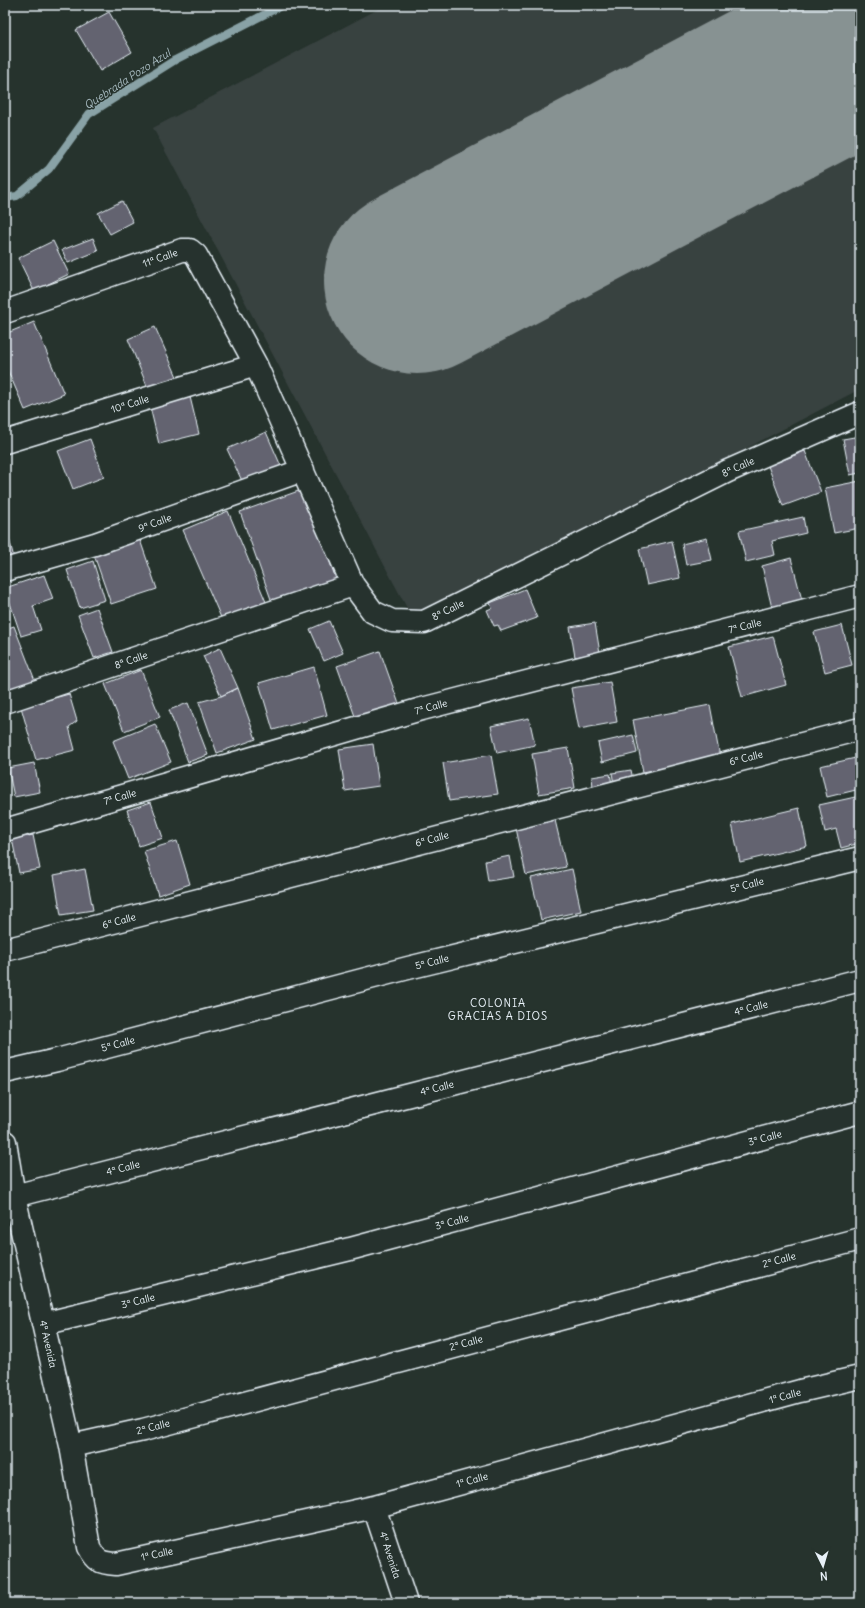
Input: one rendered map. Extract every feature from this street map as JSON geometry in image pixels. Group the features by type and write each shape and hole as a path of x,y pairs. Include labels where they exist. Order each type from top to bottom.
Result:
{"street":[{"name":"11ª Calle","path":"5,312 182,250 190,250 196,255 256,365"},
{"name":"10ª Calle","path":"5,442 256,365"},
{"path":"256,365 353,585"},
{"name":"8ª Calle","path":"5,702 353,585 373,612 392,621 424,622 728,471 860,413"},
{"name":"9ª Calle","path":"5,570 95,544 303,470"},
{"name":"7ª Calle","path":"5,830 418,710 860,596"},
{"name":"6ª Calle","path":"5,950 860,729"},
{"name":"5ª Calle","path":"5,1072 57,1060 408,968 860,858"},
{"name":"4ª Calle","path":"14,1196 860,980"},
{"name":"3ª Calle","path":"43,1324 350,1249 860,1112"},
{"name":"4ª Avenida","path":"5,1142 14,1196 71,1446 89,1547"},
{"name":"2ª Calle","path":"71,1446 143,1430 860,1239"},
{"name":"1ª Calle","path":"89,1547 95,1558 103,1563 116,1564 374,1507 792,1393 860,1377"},
{"name":"4ª Avenida","path":"374,1507 406,1603"}],"shaded area":[{"path":"386,5 860,5 860,389 421,618 407,608 153,128"}],"building":[{"path":"109,12 132,52 100,71 76,30"},
{"path":"122,201 133,222 110,234 98,213"},
{"path":"93,238 98,251 68,263 62,250"},
{"path":"53,241 69,274 34,291 18,258"},
{"path":"34,322 64,394 25,410 5,364 5,334"},
{"path":"155,327 178,379 149,391 128,339"},
{"path":"190,397 199,434 159,444 150,407"},
{"path":"266,432 281,466 243,483 227,449"},
{"path":"860,436 860,473 850,475 843,439"},
{"path":"90,439 104,477 73,489 58,451"},
{"path":"805,451 821,492 783,506 768,466"},
{"path":"860,481 860,528 834,533 825,488"},
{"path":"304,489 337,582 273,605 240,512"},
{"path":"228,511 266,602 222,620 183,530"},
{"path":"803,517 806,533 772,541 775,555 746,562 739,531"},
{"path":"5,523 14,558 5,561"},
{"path":"707,538 712,560 686,565 682,544"},
{"path":"140,540 157,589 111,604 94,555"},
{"path":"672,541 680,578 647,585 639,549"},
{"path":"791,558 802,600 772,608 762,566"},
{"path":"93,561 105,600 80,608 67,570"},
{"path":"44,575 53,599 33,606 41,630 21,636 5,588"},
{"path":"525,589 537,618 501,631 498,625 494,626 487,610 492,608 490,603"},
{"path":"97,608 113,652 94,658 78,615"},
{"path":"329,621 343,653 324,661 310,629"},
{"path":"595,623 600,653 575,657 570,627"},
{"path":"842,625 852,665 825,672 814,632"},
{"path":"14,626 36,683 5,696 5,629"},
{"path":"773,636 786,685 742,697 729,647"},
{"path":"220,648 238,688 221,696 203,656"},
{"path":"380,651 399,704 356,719 337,666"},
{"path":"314,667 327,715 273,730 259,683"},
{"path":"141,670 160,717 124,731 105,684"},
{"path":"610,682 617,722 579,729 571,688"},
{"path":"238,688 256,739 217,753 199,702 221,696"},
{"path":"69,694 77,721 69,727 75,750 36,760 21,707"},
{"path":"188,703 208,755 188,762 169,710"},
{"path":"710,705 720,757 643,772 633,720"},
{"path":"529,718 535,745 497,753 491,726"},
{"path":"155,724 171,762 128,779 113,741"},
{"path":"633,735 637,753 602,762 598,743"},
{"path":"373,744 379,786 345,791 339,749"},
{"path":"568,748 575,788 539,794 532,754"},
{"path":"491,755 498,794 449,801 443,763"},
{"path":"860,757 860,789 827,797 820,766"},
{"path":"34,763 40,792 14,797 8,768"},
{"path":"631,770 633,780 614,784 612,773"},
{"path":"610,774 612,784 593,787 592,777"},
{"path":"860,796 860,843 841,848 836,829 825,832 819,805"},
{"path":"151,802 163,838 139,846 127,810"},
{"path":"799,808 807,846 740,862 732,824"},
{"path":"555,820 566,867 526,875 516,828"},
{"path":"33,835 40,869 19,873 12,839"},
{"path":"177,841 190,884 158,895 144,851"},
{"path":"510,856 514,877 488,881 485,861"},
{"path":"85,869 93,910 61,915 54,875"},
{"path":"572,869 581,911 541,920 531,878"}],"waterway":[{"name":"Quebrada Pozo Azul","path":"5,198 17,196 49,169 89,114 175,60 283,5"}],"runway":[{"path":"417,281 860,47"}],"district":[{"name":"COLONIA GRACIAS A DIOS","path":"498,1009"}]}
